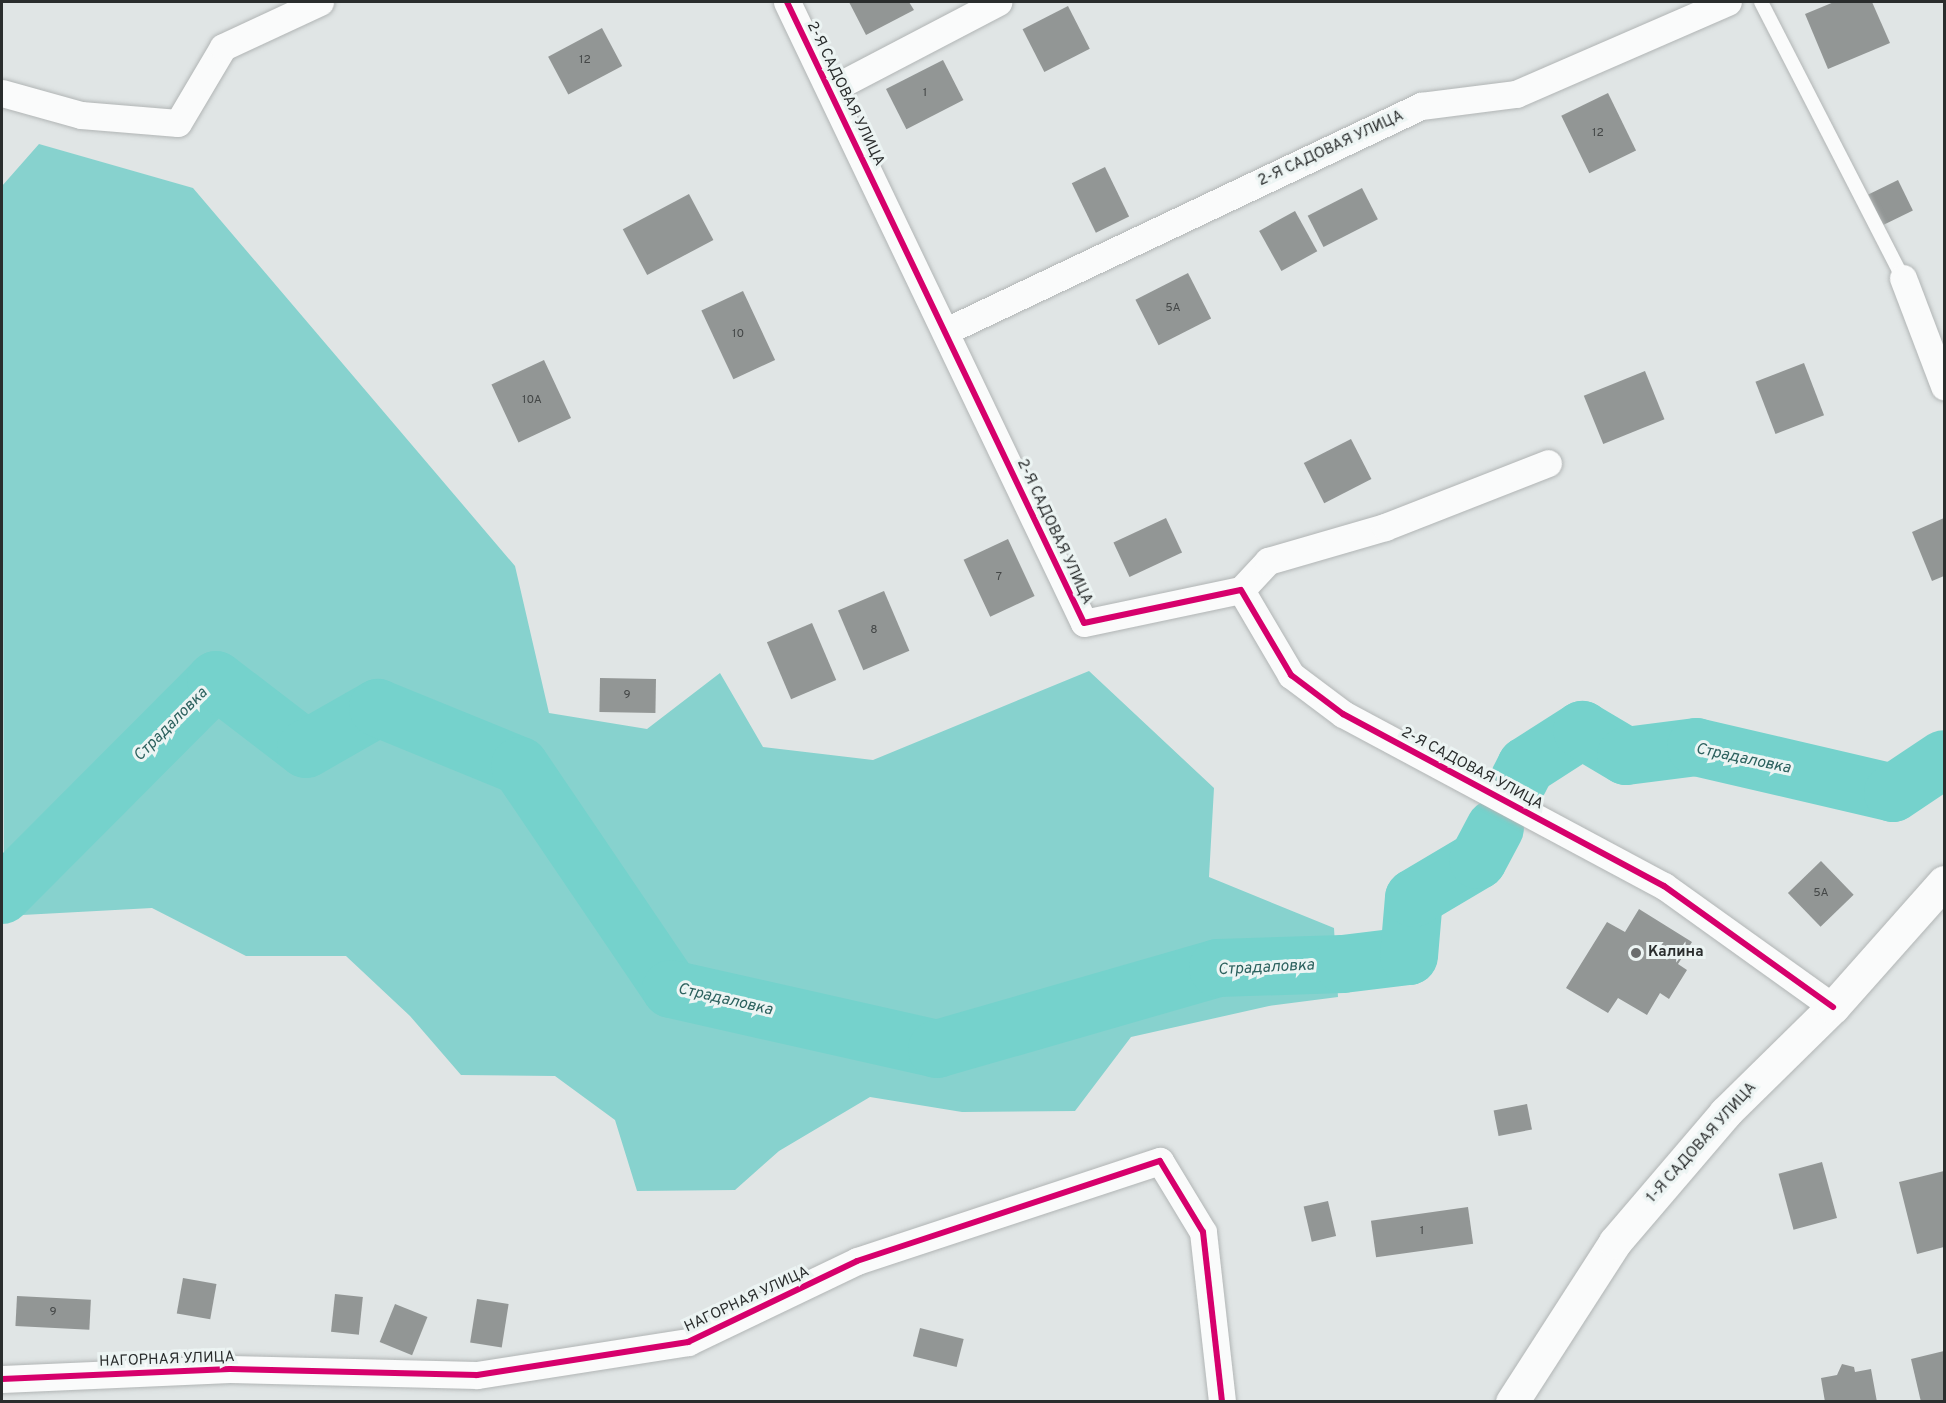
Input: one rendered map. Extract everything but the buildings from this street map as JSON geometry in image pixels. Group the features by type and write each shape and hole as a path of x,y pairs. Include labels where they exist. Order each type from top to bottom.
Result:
{"street":[{"path":"2,93 81,115 178,123 223,47 320,2"},
{"name":"2-Я САДОВАЯ УЛИЦА","path":"787,2 1084,623 1241,590 1291,675 1343,714 1664,886 1833,1007"},
{"path":"830,90 998,2"},
{"name":"2-Я САДОВАЯ УЛИЦА","path":"946,331 1421,106 1516,94 1728,2"},
{"path":"1903,278 1944,386"},
{"path":"1241,590 1268,561 1385,527 1548,463"},
{"name":"1-Я САДОВАЯ УЛИЦА","path":"1512,1401 1615,1242 1725,1113 1833,1007 1944,882"},
{"name":"НАГОРНАЯ УЛИЦА","path":"2,1379 230,1369 477,1375 688,1342 857,1261 1160,1161 1203,1232 1222,1401"}],"lane":[{"path":"1761,2 1903,278"}],"shaded area":[{"path":"39,144 193,188 515,566 549,713 647,729 720,673 763,747 873,760 1089,671 1214,788 1209,877 1334,928 1338,997 1269,1006 1131,1037 1075,1111 962,1112 870,1097 779,1151 735,1190 637,1191 615,1120 555,1076 461,1075 410,1016 346,956 246,956 152,908 4,916 2,186"}],"waterway":[{"name":"Страдаловка","path":"2,895 216,680 306,749 378,708 520,766 671,989 937,1049 1218,968 1343,964 1409,956 1414,898 1478,860 1495,828"},
{"name":"Страдаловка","path":"1519,780 1526,766 1582,730 1626,756 1696,747 1893,793 1944,759"}],"cycle path":[{"path":"787,2 1084,623 1241,590 1291,675 1343,714 1664,886 1833,1007"},
{"path":"2,1379 230,1369 477,1375 688,1342 857,1261 1160,1161 1203,1232 1222,1402"}],"place":[{"name":"Калина","path":"1636,953"}]}
